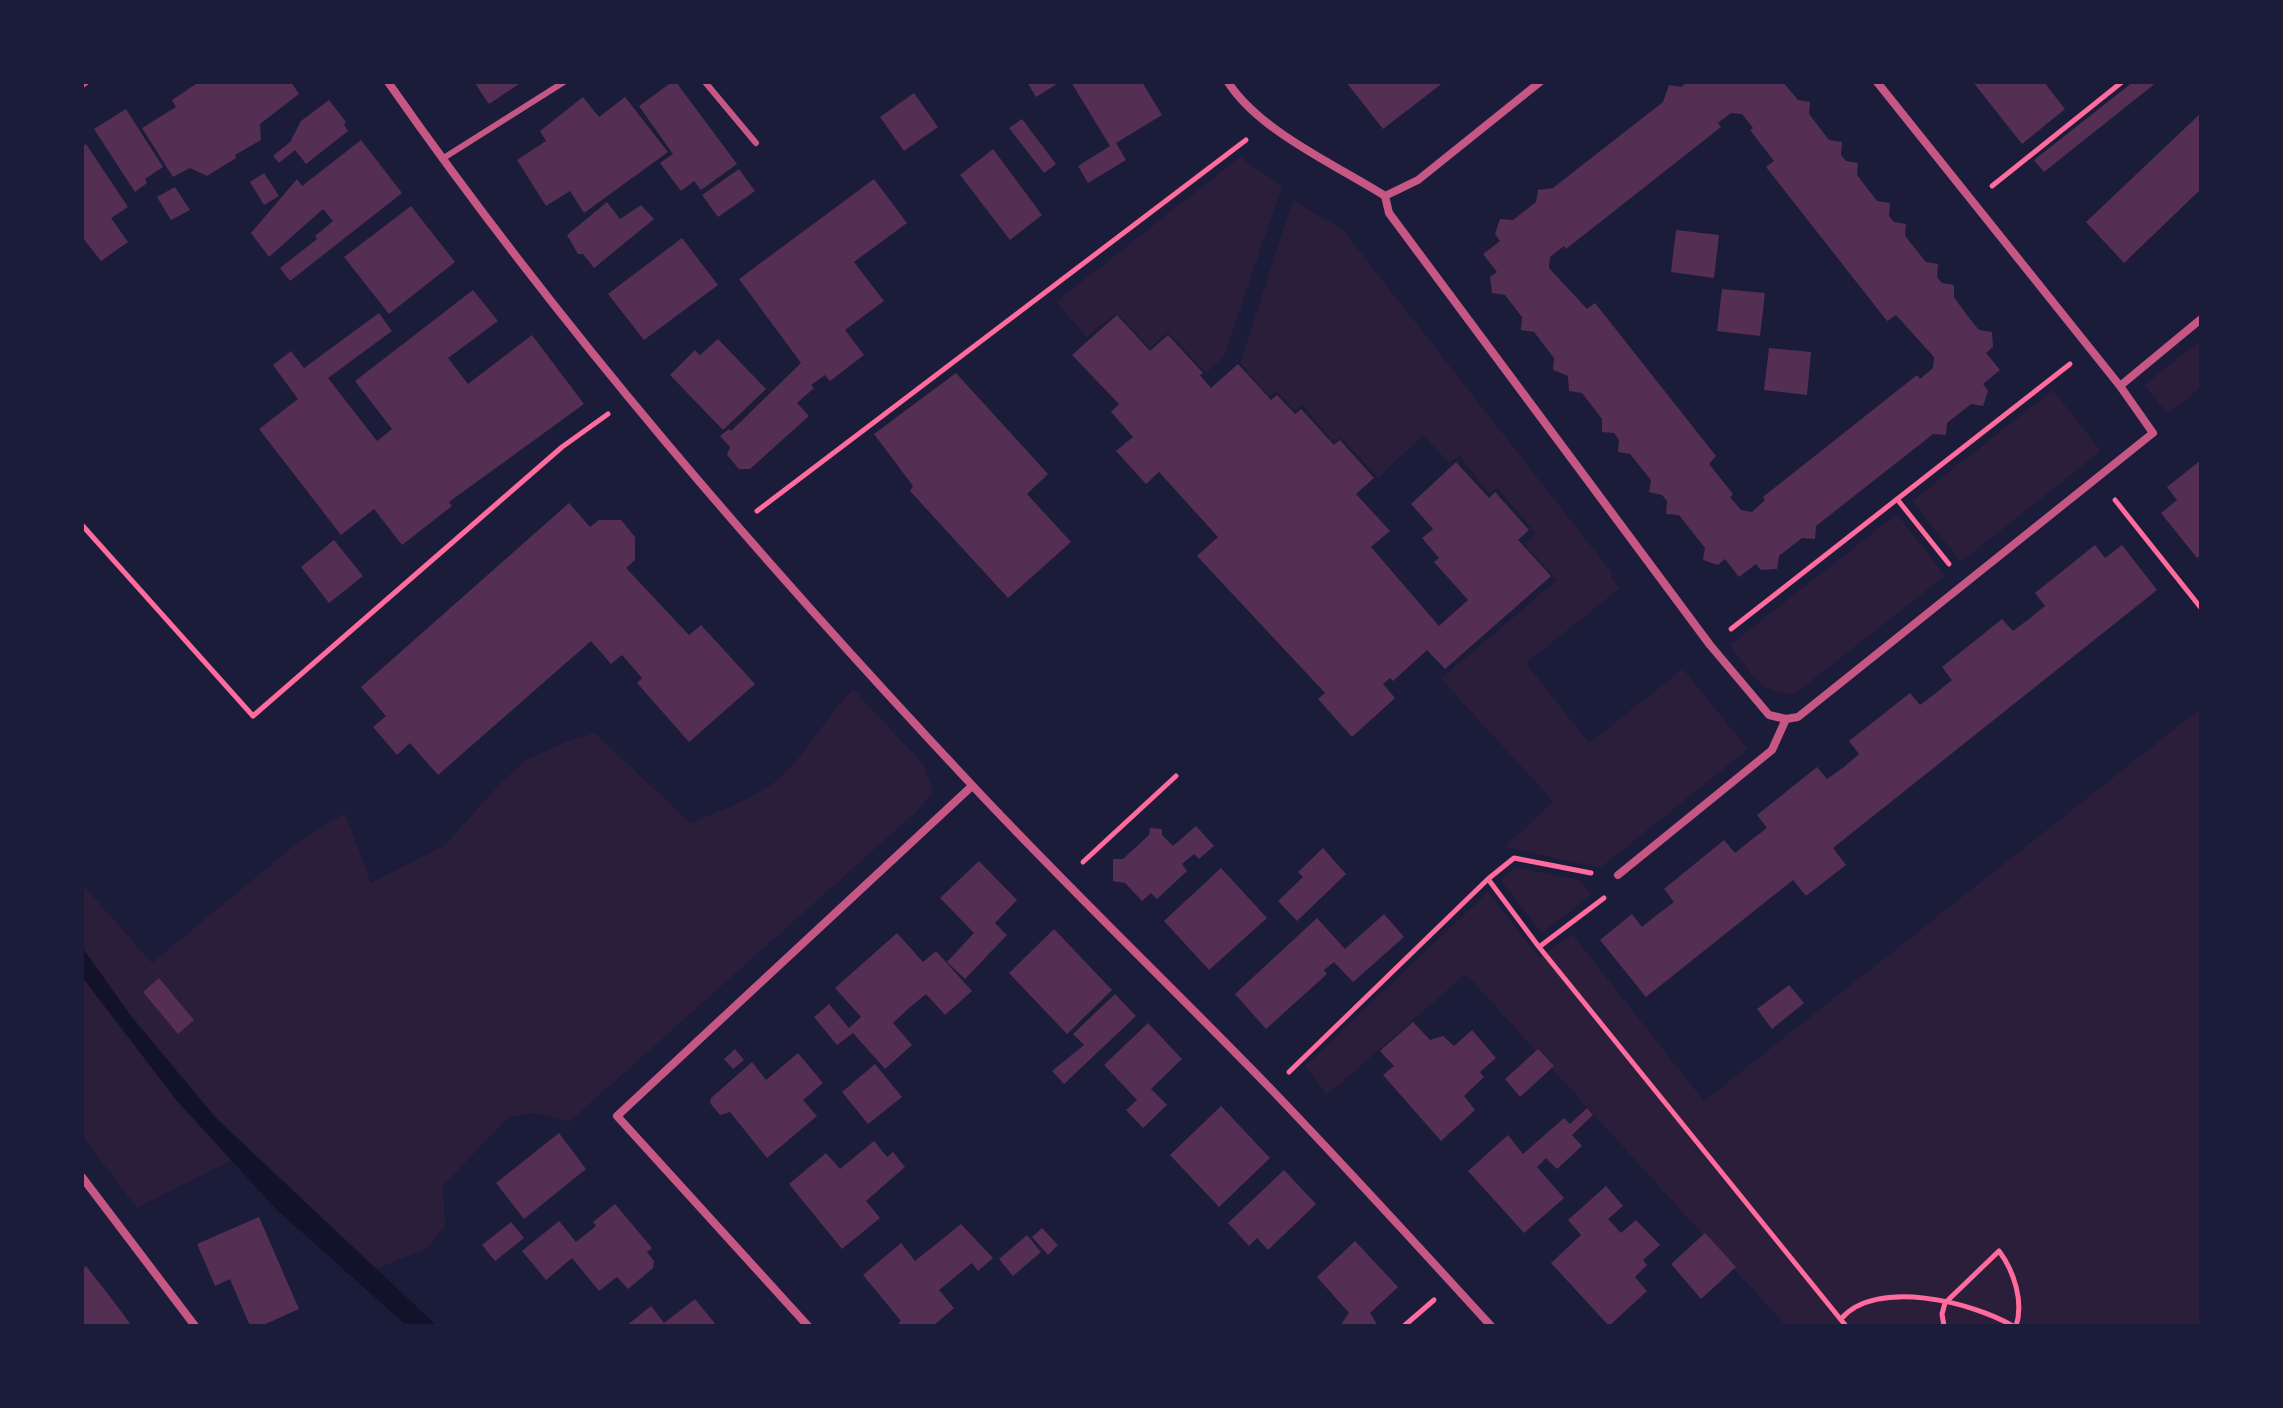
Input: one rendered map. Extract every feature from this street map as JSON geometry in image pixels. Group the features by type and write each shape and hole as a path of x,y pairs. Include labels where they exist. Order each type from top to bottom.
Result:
{"street":[{"path":"388,82 442,159 629,399 737,526 972,786 1271,1090 1491,1326"},
{"path":"1228,82 1237,95 1268,124 1385,196 1389,213 1710,645 1769,715 1786,719 1798,717 2153,433 2120,386 1877,82"},
{"path":"1385,196 1418,180 1540,82"},
{"path":"2120,386 2201,319"},
{"path":"1618,875 1772,750 1786,719"},
{"path":"808,1326 617,1116 972,786"},
{"path":"82,1177 195,1326"}],"lane":[{"path":"442,159 564,82"},
{"path":"705,82 756,143"}],"path":[{"path":"1973,201 2122,82"},
{"path":"737,526 1268,124"},
{"path":"1710,645 2089,349"},
{"path":"82,525 253,716 562,447 629,399"},
{"path":"2097,477 2201,608"},
{"path":"1897,499 1964,583"},
{"path":"1065,879 1176,776"},
{"path":"1271,1090 1488,879 1514,858 1589,872 1609,894 1539,947"},
{"path":"1603,886 1618,875"},
{"path":"1488,879 1539,947 1846,1326"},
{"path":"1841,1319 1870,1298 1895,1296 1945,1303 1979,1308 2015,1326 2021,1311 2012,1274 1999,1251 1945,1303 1942,1314 1944,1326"},
{"path":"1404,1326 1452,1284"}],"shaded area":[{"path":"1240,157 1282,186 1224,357 1206,373 1168,332 1150,348 1117,313 1087,337 1056,302"},
{"path":"1293,200 1343,230 1613,574 1610,576 1620,588 1526,663 1589,743 1683,669 1748,749 1600,868 1505,847 1553,801 1441,679 1557,580 1524,544 1535,533 1498,488 1489,494 1460,456 1449,463 1423,435 1378,478 1341,438 1334,442 1302,405 1295,411 1277,391 1270,397 1240,363"},
{"path":"2201,340 2201,387 2168,414 2144,385"},
{"path":"2053,390 2101,451 1961,562 1912,501"},
{"path":"1897,514 1945,576 1797,692 1785,694 1766,687 1730,645"},
{"path":"853,689 924,765 933,792 916,812 569,1122 535,1113 508,1117 443,1186 445,1226 426,1249 375,1269 247,1148 230,1161 137,1208 82,1136 82,884 152,963 302,839 345,813 371,883 445,845 526,760 565,742 595,733 690,823 743,801 780,778"},
{"path":"2201,708 2201,1326 1786,1326 1466,974 1327,1095 1305,1066 1488,892 1540,958 1572,934 1704,1101"},
{"path":"1515,867 1579,880 1592,894 1542,933 1501,881"},
{"path":"82,947 131,1016 216,1118 437,1326 407,1326 276,1209 177,1101 82,977"}],"building":[{"path":"199,82 291,82 299,94 260,124 261,140 235,155 236,158 207,176 190,168 173,177 142,128 176,107 172,100"},
{"path":"474,82 522,82 489,104"},
{"path":"676,82 737,164 701,190 694,181 681,191 660,163 673,154 639,106"},
{"path":"1027,82 1060,82 1036,97"},
{"path":"1071,82 1142,82 1162,115 1116,143 1126,160 1088,183 1078,166 1110,146"},
{"path":"1346,82 1444,82 1383,129"},
{"path":"1687,82 1783,82 1798,100 1810,102 1809,114 1829,140 1842,142 1841,155 1846,161 1858,163 1857,175 1877,201 1890,203 1889,216 1894,222 1906,224 1905,236 1926,262 1938,264 1937,277 1942,283 1954,285 1954,297 1966,314 1979,330 1992,332 1993,347 1986,353 2000,370 1983,384 1988,391 1983,406 1971,404 1947,423 1946,435 1933,434 1816,526 1815,539 1802,538 1779,556 1777,569 1761,570 1756,564 1739,577 1725,559 1718,565 1703,560 1705,548 1679,515 1666,514 1667,501 1662,495 1649,492 1651,480 1630,454 1618,452 1619,440 1614,433 1602,432 1602,419 1582,393 1569,391 1568,376 1553,370 1554,358 1534,332 1521,330 1522,317 1505,295 1492,293 1490,277 1497,272 1483,254 1500,241 1495,234 1500,219 1513,220 1536,202 1538,190 1553,188 1663,102 1669,85 1681,87","holes":["1731,113 1742,114 1774,161 1766,167 1887,321 1896,315 1934,357 1933,368 1920,379 1917,375 1763,497 1765,500 1752,512 1741,510 1730,497 1733,494 1709,464 1716,456 1595,303 1587,309 1549,268 1550,257 1564,246 1566,249 1721,127 1718,123"]},
{"path":"1973,82 2044,82 2065,109 2022,144"},
{"path":"2133,82 2157,82 2044,172 2034,160"},
{"path":"914,93 938,127 904,151 880,117"},
{"path":"583,97 599,117 625,97 668,152 584,213 570,191 546,206 517,160 546,141 540,131"},
{"path":"329,100 346,122 344,125 348,131 306,164 295,150 279,163 273,156 290,142 301,121"},
{"path":"126,109 163,167 145,179 147,183 135,192 94,129"},
{"path":"2201,113 2201,189 2124,263 2086,222"},
{"path":"1022,119 1056,164 1044,173 1009,128"},
{"path":"361,140 402,193 290,281 280,268 317,239 315,236 333,221 323,209 269,257 251,233 297,179 302,186"},
{"path":"86,144 128,207 111,218 128,242 101,261 82,237 82,147"},
{"path":"993,149 1042,215 1010,240 960,175"},
{"path":"739,169 755,191 718,217 702,195"},
{"path":"264,173 279,196 264,205 250,182"},
{"path":"874,179 907,223 854,262 884,301 845,330 864,355 830,381 825,375 811,385 814,388 797,403 809,416 750,469 739,469 727,455 730,447 720,436 729,429 731,431 801,363 739,279"},
{"path":"175,187 190,210 171,220 157,197"},
{"path":"607,202 620,219 641,205 654,219 594,268 583,254 578,254 567,235"},
{"path":"411,206 455,262 389,314 344,257"},
{"path":"1676,230 1719,235 1714,278 1671,272"},
{"path":"682,238 718,285 644,340 608,294"},
{"path":"1722,289 1765,293 1760,336 1717,331"},
{"path":"473,290 498,321 448,358 468,384 532,335 584,404 449,502 452,506 402,545 374,509 341,535 259,429 298,399 273,365 291,351 304,368 379,313 392,331 328,378 377,441 392,429 355,381"},
{"path":"1117,315 1150,351 1168,335 1203,373 1200,375 1211,388 1238,364 1271,400 1277,395 1295,414 1301,409 1334,445 1340,440 1374,478 1356,494 1390,531 1371,547 1439,626 1468,600 1434,562 1439,558 1422,538 1433,529 1411,504 1456,462 1489,498 1495,492 1529,530 1518,540 1551,576 1445,669 1427,650 1393,681 1390,678 1383,684 1395,698 1352,737 1318,699 1325,693 1197,556 1218,537 1159,472 1146,484 1116,451 1133,437 1111,412 1119,404 1072,355"},
{"path":"718,339 766,389 723,430 670,375 695,350 700,355"},
{"path":"1769,348 1811,352 1807,395 1764,390"},
{"path":"956,373 1048,474 1027,494 1071,542 1008,598 910,491 913,486 874,434"},
{"path":"2201,460 2201,555 2197,558 2161,513 2177,500 2167,487"},
{"path":"569,503 590,527 599,520 621,520 635,537 635,560 626,568 689,635 701,625 755,684 689,742 637,683 642,678 622,655 611,664 591,641 438,775 410,743 397,755 373,727 386,716 361,687"},
{"path":"334,540 363,576 329,603 301,567"},
{"path":"2095,545 2105,558 2122,545 2157,590 1833,848 1846,865 1806,896 1793,880 1646,997 1600,940 1632,914 1642,927 1674,902 1664,889 1724,840 1735,853 1767,828 1757,815 1817,767 1827,779 1844,767 1859,754 1849,741 1910,693 1920,705 1936,693 1952,680 1942,667 2002,619 2013,631 2029,619 2045,606 2035,593"},
{"path":"1196,826 1214,846 1199,859 1194,854 1182,864 1187,871 1157,899 1151,893 1142,901 1125,883 1113,881 1113,859 1123,859 1149,835 1150,828 1162,829 1162,835 1173,846"},
{"path":"1323,848 1346,874 1297,921 1278,901 1303,877 1298,872"},
{"path":"979,861 1017,900 995,923 1007,935 965,979 947,962 974,933 940,898"},
{"path":"1221,868 1267,918 1209,970 1164,921"},
{"path":"1384,914 1404,937 1353,982 1334,962 1324,970 1327,974 1266,1029 1235,994 1317,918 1345,949"},
{"path":"1054,929 1112,990 1067,1034 1009,973"},
{"path":"897,933 923,962 936,951 972,991 945,1015 926,994 909,1008 893,1023 912,1045 885,1069 853,1033 837,1045 814,1017 829,1004 849,1028 861,1017 835,988"},
{"path":"159,978 194,1020 178,1034 143,992"},
{"path":"1789,985 1804,1003 1772,1029 1757,1009"},
{"path":"1115,994 1136,1016 1064,1084 1052,1071 1084,1045 1073,1034"},
{"path":"1413,1022 1430,1040 1443,1036 1454,1046 1472,1030 1496,1058 1480,1072 1484,1077 1464,1096 1475,1110 1441,1141 1383,1075 1394,1066 1380,1051"},
{"path":"1148,1023 1182,1059 1151,1089 1167,1105 1143,1128 1126,1110 1137,1100 1104,1065"},
{"path":"735,1049 744,1060 733,1069 724,1059"},
{"path":"1538,1049 1554,1066 1520,1097 1505,1079"},
{"path":"798,1053 823,1083 803,1100 817,1116 767,1158 730,1112 720,1115 710,1103 711,1098 752,1062 766,1080"},
{"path":"875,1064 902,1097 868,1124 842,1092"},
{"path":"1221,1106 1270,1158 1219,1207 1170,1155"},
{"path":"1587,1108 1593,1115 1572,1135 1582,1146 1557,1169 1546,1158 1537,1167 1564,1198 1524,1233 1468,1171 1508,1135 1523,1154 1564,1118 1570,1124"},
{"path":"559,1133 586,1169 524,1219 496,1183"},
{"path":"874,1141 887,1157 893,1152 905,1167 866,1201 880,1218 842,1249 789,1184 826,1153 840,1169"},
{"path":"1284,1170 1316,1204 1268,1250 1257,1238 1249,1246 1228,1223"},
{"path":"1606,1186 1623,1206 1608,1219 1621,1233 1636,1220 1660,1245 1643,1260 1647,1265 1635,1277 1647,1291 1609,1326 1551,1263 1581,1235 1568,1220"},
{"path":"615,1204 652,1248 647,1252 654,1261 653,1268 628,1289 617,1277 599,1291 572,1258 546,1280 522,1251 559,1221 576,1242 596,1226 593,1222"},
{"path":"259,1217 299,1309 261,1326 250,1326 230,1279 215,1286 197,1244"},
{"path":"511,1222 524,1238 495,1261 482,1245"},
{"path":"961,1224 993,1258 978,1271 972,1263 939,1290 954,1308 933,1326 895,1326 901,1321 863,1275 901,1243 915,1261"},
{"path":"1042,1228 1058,1245 1048,1255 1032,1237"},
{"path":"1705,1233 1736,1267 1701,1299 1671,1264"},
{"path":"1027,1235 1041,1252 1013,1276 999,1259"},
{"path":"1355,1241 1398,1287 1370,1313 1378,1326 1340,1326 1349,1313 1317,1277"},
{"path":"86,1266 132,1326 82,1326 82,1269"},
{"path":"695,1299 717,1326 626,1326 651,1306 664,1323"}]}
